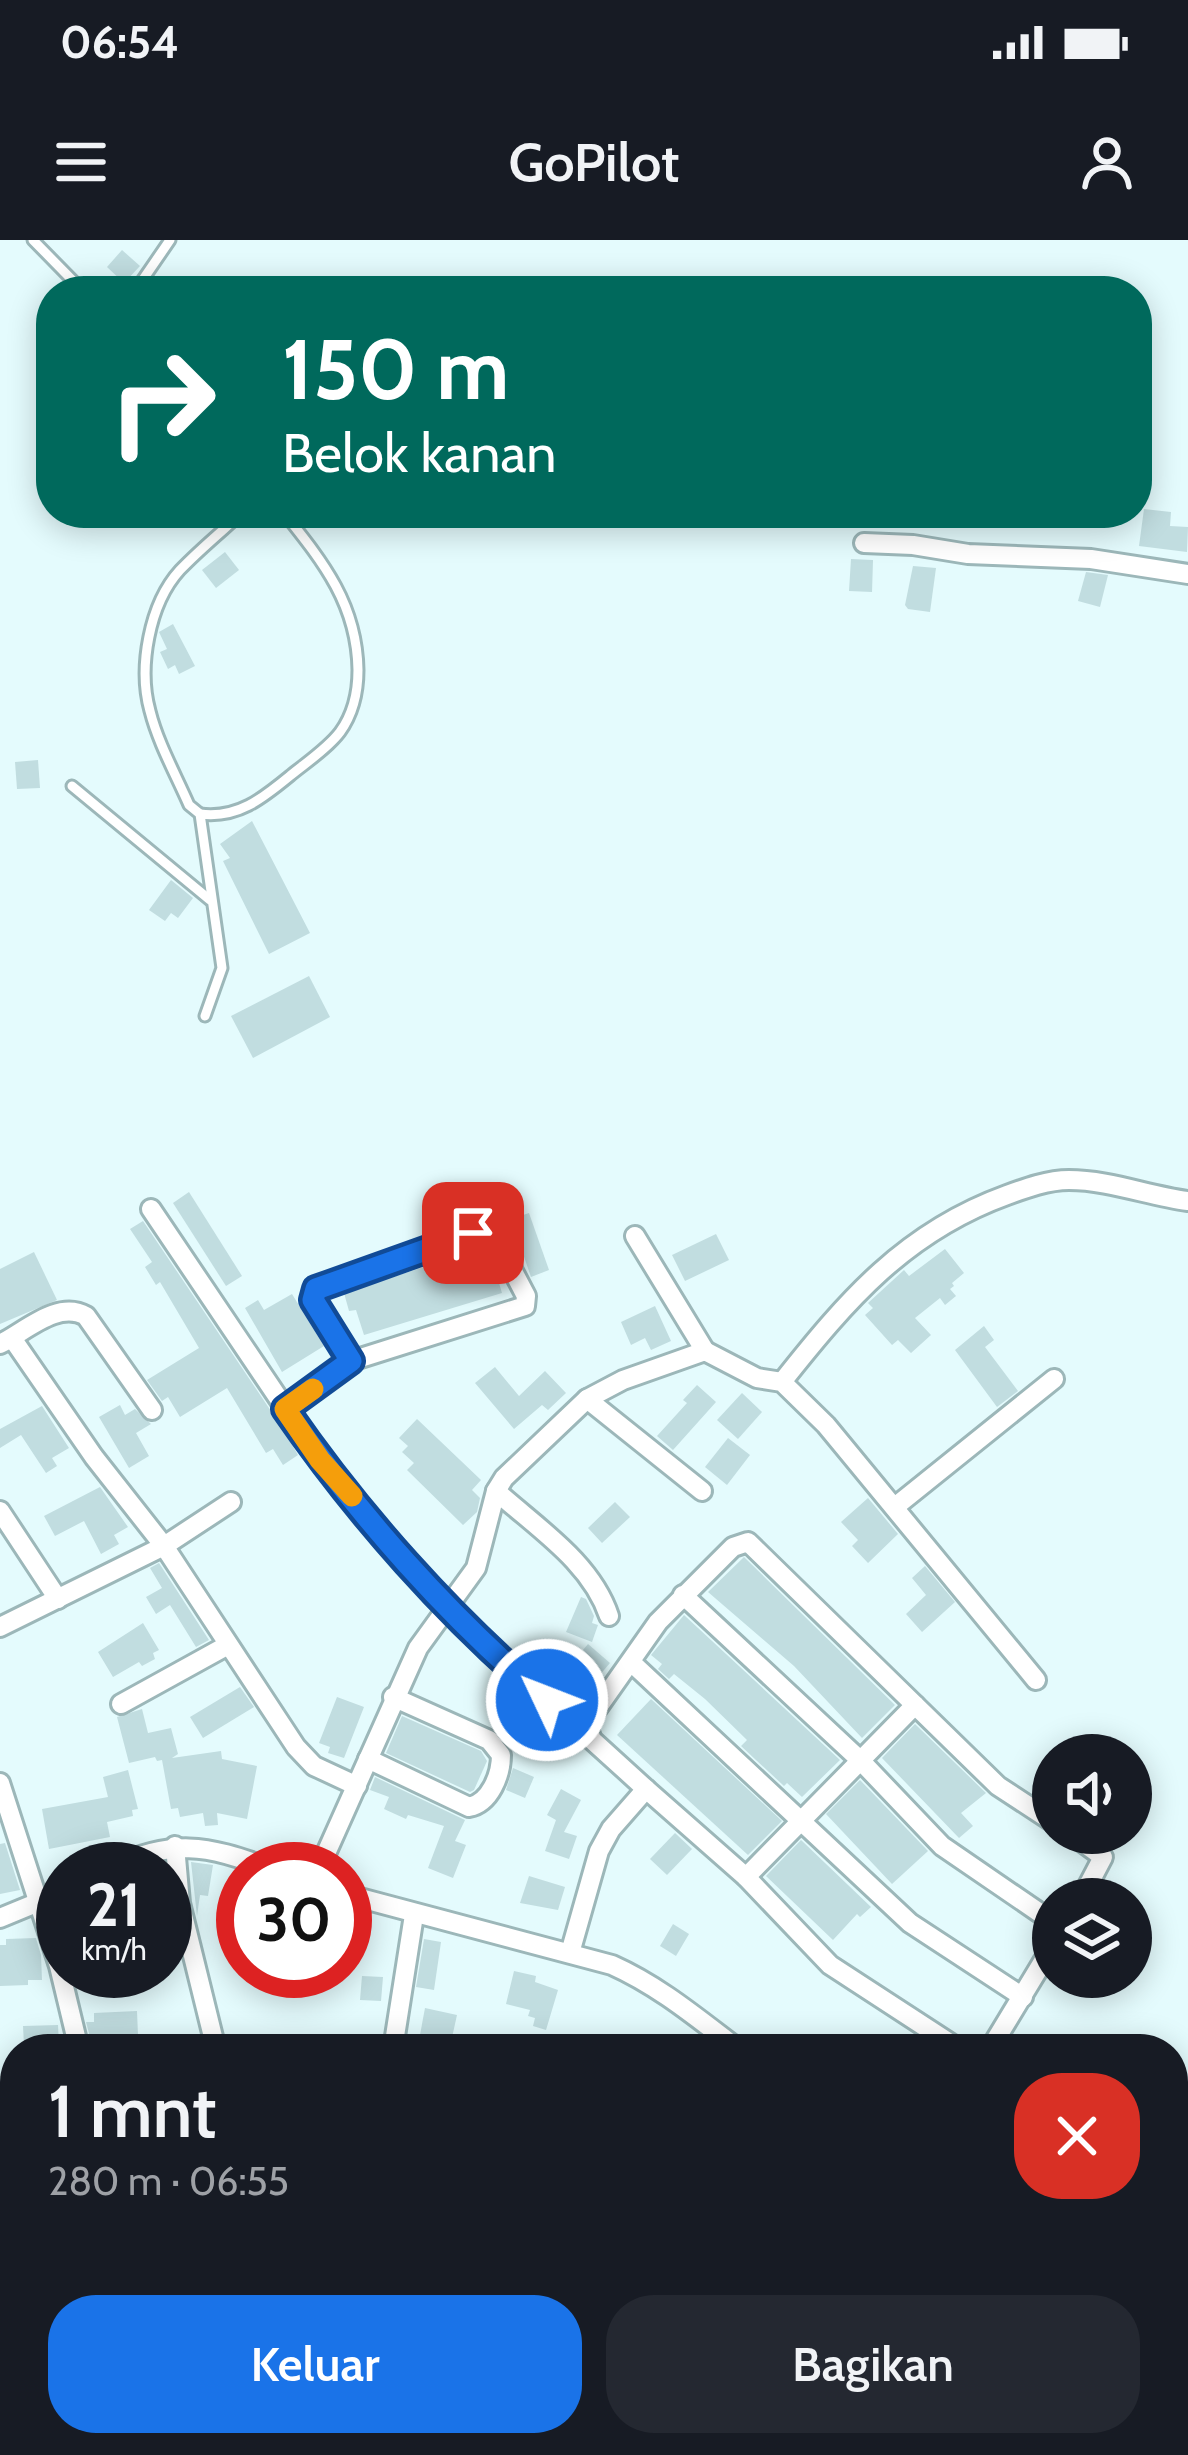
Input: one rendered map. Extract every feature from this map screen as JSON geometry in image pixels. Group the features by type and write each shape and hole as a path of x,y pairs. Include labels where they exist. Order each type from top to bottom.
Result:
{"street":[{"path":"863,543 913,544 968,554 1091,559 1188,574"},
{"path":"782,1382 851,1296 877,1272 914,1243 981,1204 1033,1186 1069,1180 1188,1202"},
{"path":"151,1209 320,1460 448,1607 547,1700"},
{"path":"285,1409 351,1361 526,1306 526,1296 493,1233 473,1233 316,1289 313,1300 351,1361"},
{"path":"634,1235 705,1351 758,1378 782,1382 826,1425 1036,1680"},
{"path":"152,1410 86,1316 77,1311 58,1312 6,1341 164,1546 304,1758 356,1786"},
{"path":"331,1842 418,1648 476,1568 496,1491 504,1478 587,1399 705,1351"},
{"path":"896,1506 1054,1379"},
{"path":"587,1399 702,1491"},
{"path":"496,1491 585,1570 602,1594 609,1616"},
{"path":"0,1627 164,1546 231,1502"},
{"path":"0,1511 58,1599"},
{"path":"936,2034 830,1965 746,1876 592,1740 590,1720 658,1622 733,1547 748,1543 998,1786 1032,1808"},
{"path":"683,1595 860,1760 942,1846 1032,1908"},
{"path":"121,1705 228,1645"},
{"path":"631,1662 910,1923 1023,1996"},
{"path":"368,1759 469,1807 487,1797 501,1765 501,1755 489,1740 393,1697"},
{"path":"746,1876 915,1705"},
{"path":"0,1783 36,1895"},
{"path":"570,1953 599,1851 610,1829 646,1789"},
{"path":"372,1902 570,1953 643,1979 718,2034"},
{"path":"0,1918 36,1905"},
{"path":"395,2034 414,1915"},
{"path":"192,1954 212,2034"},
{"path":"999,2034 1032,1981"},
{"path":"65,1998 75,2034"}],"lane":[{"path":"32,240 68,276"},
{"path":"145,276 170,240"},
{"path":"226,528 177,573 150,633 146,692 150,715 189,806 200,814 230,814 267,795 340,732 354,705 358,666 352,619 325,564 296,528"},
{"path":"72,786 210,900"},
{"path":"200,814 222,968 205,1016"}],"building":[{"path":"122,250 140,266 131,276 117,276 107,267"},
{"path":"1152,510 1171,512 1170,526 1188,527 1187,552 1139,546 1141,528 1152,528"},
{"path":"225,552 239,570 216,588 202,570"},
{"path":"851,559 873,560 872,592 849,591"},
{"path":"913,566 936,568 930,612 905,605"},
{"path":"1086,572 1108,575 1100,607 1078,601"},
{"path":"173,624 195,666 179,674 175,665 168,669 160,652 167,649 159,632"},
{"path":"38,760 40,788 17,789 15,762"},
{"path":"252,821 310,933 269,954 223,861 230,858 220,844"},
{"path":"171,880 193,898 178,918 171,913 165,921 149,910"},
{"path":"309,976 330,1017 253,1058 231,1016"},
{"path":"189,1192 242,1276 226,1286 173,1203"},
{"path":"529,1213 549,1270 531,1277 511,1219"},
{"path":"143,1221 298,1455 283,1465 273,1449 266,1453 227,1388 180,1417 168,1397 162,1401 147,1380 199,1348 160,1282 156,1285 145,1267 152,1262 130,1229"},
{"path":"716,1234 729,1260 685,1281 672,1255"},
{"path":"482,1248 489,1275 496,1273 502,1293 364,1335 356,1310 349,1311 344,1293"},
{"path":"945,1249 964,1273 952,1283 950,1289 956,1296 945,1305 940,1298 915,1318 931,1335 911,1353 898,1340 892,1345 865,1315 873,1308 868,1303 904,1270 909,1276"},
{"path":"34,1252 57,1300 0,1324 0,1269"},
{"path":"292,1294 324,1346 282,1372 245,1308 258,1300 264,1310"},
{"path":"655,1306 671,1341 651,1350 645,1338 631,1345 621,1322"},
{"path":"984,1326 994,1340 985,1347 1018,1391 997,1407 955,1350"},
{"path":"495,1367 519,1396 545,1371 566,1393 548,1410 542,1405 514,1429 475,1383"},
{"path":"697,1385 716,1402 673,1450 657,1436"},
{"path":"742,1393 762,1412 738,1439 717,1420"},
{"path":"120,1405 125,1415 135,1409 151,1424 136,1433 149,1456 129,1468 99,1417"},
{"path":"42,1406 69,1448 52,1458 57,1466 46,1473 21,1435 0,1448 0,1429"},
{"path":"417,1419 481,1480 472,1490 480,1498 477,1512 463,1525 407,1470 414,1463 402,1452 408,1446 399,1438"},
{"path":"728,1438 750,1455 727,1485 705,1467"},
{"path":"100,1487 128,1527 114,1535 119,1544 101,1554 84,1521 55,1536 44,1516"},
{"path":"868,1498 898,1534 868,1563 852,1546 858,1540 841,1522"},
{"path":"615,1502 630,1517 602,1543 588,1528"},
{"path":"744,1557 895,1705 862,1738 794,1666 708,1592"},
{"path":"159,1563 209,1640 196,1647 170,1605 156,1614 146,1597 162,1588 150,1568"},
{"path":"925,1566 955,1602 922,1632 906,1614 926,1595 912,1578"},
{"path":"581,1597 594,1616 592,1623 598,1625 592,1642 566,1632"},
{"path":"684,1615 840,1760 802,1797 741,1746 747,1740 705,1699 674,1674 669,1679 658,1669 662,1664 651,1655"},
{"path":"143,1623 159,1650 153,1653 155,1659 113,1677 98,1652"},
{"path":"588,1644 610,1663 581,1697 560,1678"},
{"path":"240,1687 254,1707 203,1738 190,1717"},
{"path":"337,1697 364,1707 344,1758 328,1753 330,1747 319,1743"},
{"path":"651,1699 782,1821 748,1855 617,1735"},
{"path":"142,1709 148,1733 171,1728 178,1754 172,1758 221,1751 222,1759 257,1766 247,1819 217,1813 218,1825 205,1826 203,1813 180,1817 178,1808 171,1809 162,1760 155,1757 129,1763 117,1717"},
{"path":"402,1716 481,1751 487,1761 474,1790 386,1753"},
{"path":"915,1724 986,1793 961,1813 973,1826 959,1838 882,1758"},
{"path":"513,1768 534,1777 525,1798 506,1790"},
{"path":"128,1770 138,1809 132,1810 133,1816 107,1822 110,1837 48,1842 42,1809 108,1797 103,1777"},
{"path":"375,1777 465,1820 455,1841 466,1845 453,1878 428,1868 444,1826 408,1815 406,1819 384,1809 389,1797 370,1790"},
{"path":"860,1780 928,1851 892,1884 826,1814"},
{"path":"561,1789 581,1800 564,1832 577,1836 569,1859 545,1851 556,1820 547,1815"},
{"path":"675,1833 692,1849 667,1875 650,1859"},
{"path":"801,1840 871,1907 860,1917 857,1914 833,1940 766,1876"},
{"path":"5,1843 20,1890 0,1894 0,1844"},
{"path":"192,1862 213,1865 208,1896 200,1895 197,1916"},
{"path":"529,1876 565,1887 558,1910 520,1903"},
{"path":"673,1924 689,1934 676,1956 660,1946"},
{"path":"36,1938 36,1980 28,1980 28,1985 0,1986 0,1945 6,1945 6,1939"},
{"path":"424,1939 441,1942 434,1990 416,1987"},
{"path":"514,1971 536,1976 535,1982 558,1990 546,2030 533,2026 530,2010 506,2004"},
{"path":"372,1976 383,1977 381,2001 360,2000 372,1998"},
{"path":"425,2008 457,2015 453,2034 420,2034"},
{"path":"137,2011 138,2034 89,2034 86,2022 94,2022 94,2013"},
{"path":"58,2025 58,2034 23,2034 23,2026"}],"slow traffic":[{"path":"313,1389 285,1409 352,1496"}],"route":[{"path":"473,1233 316,1289 313,1300 351,1361 285,1409 320,1460 448,1607 547,1700"}]}
